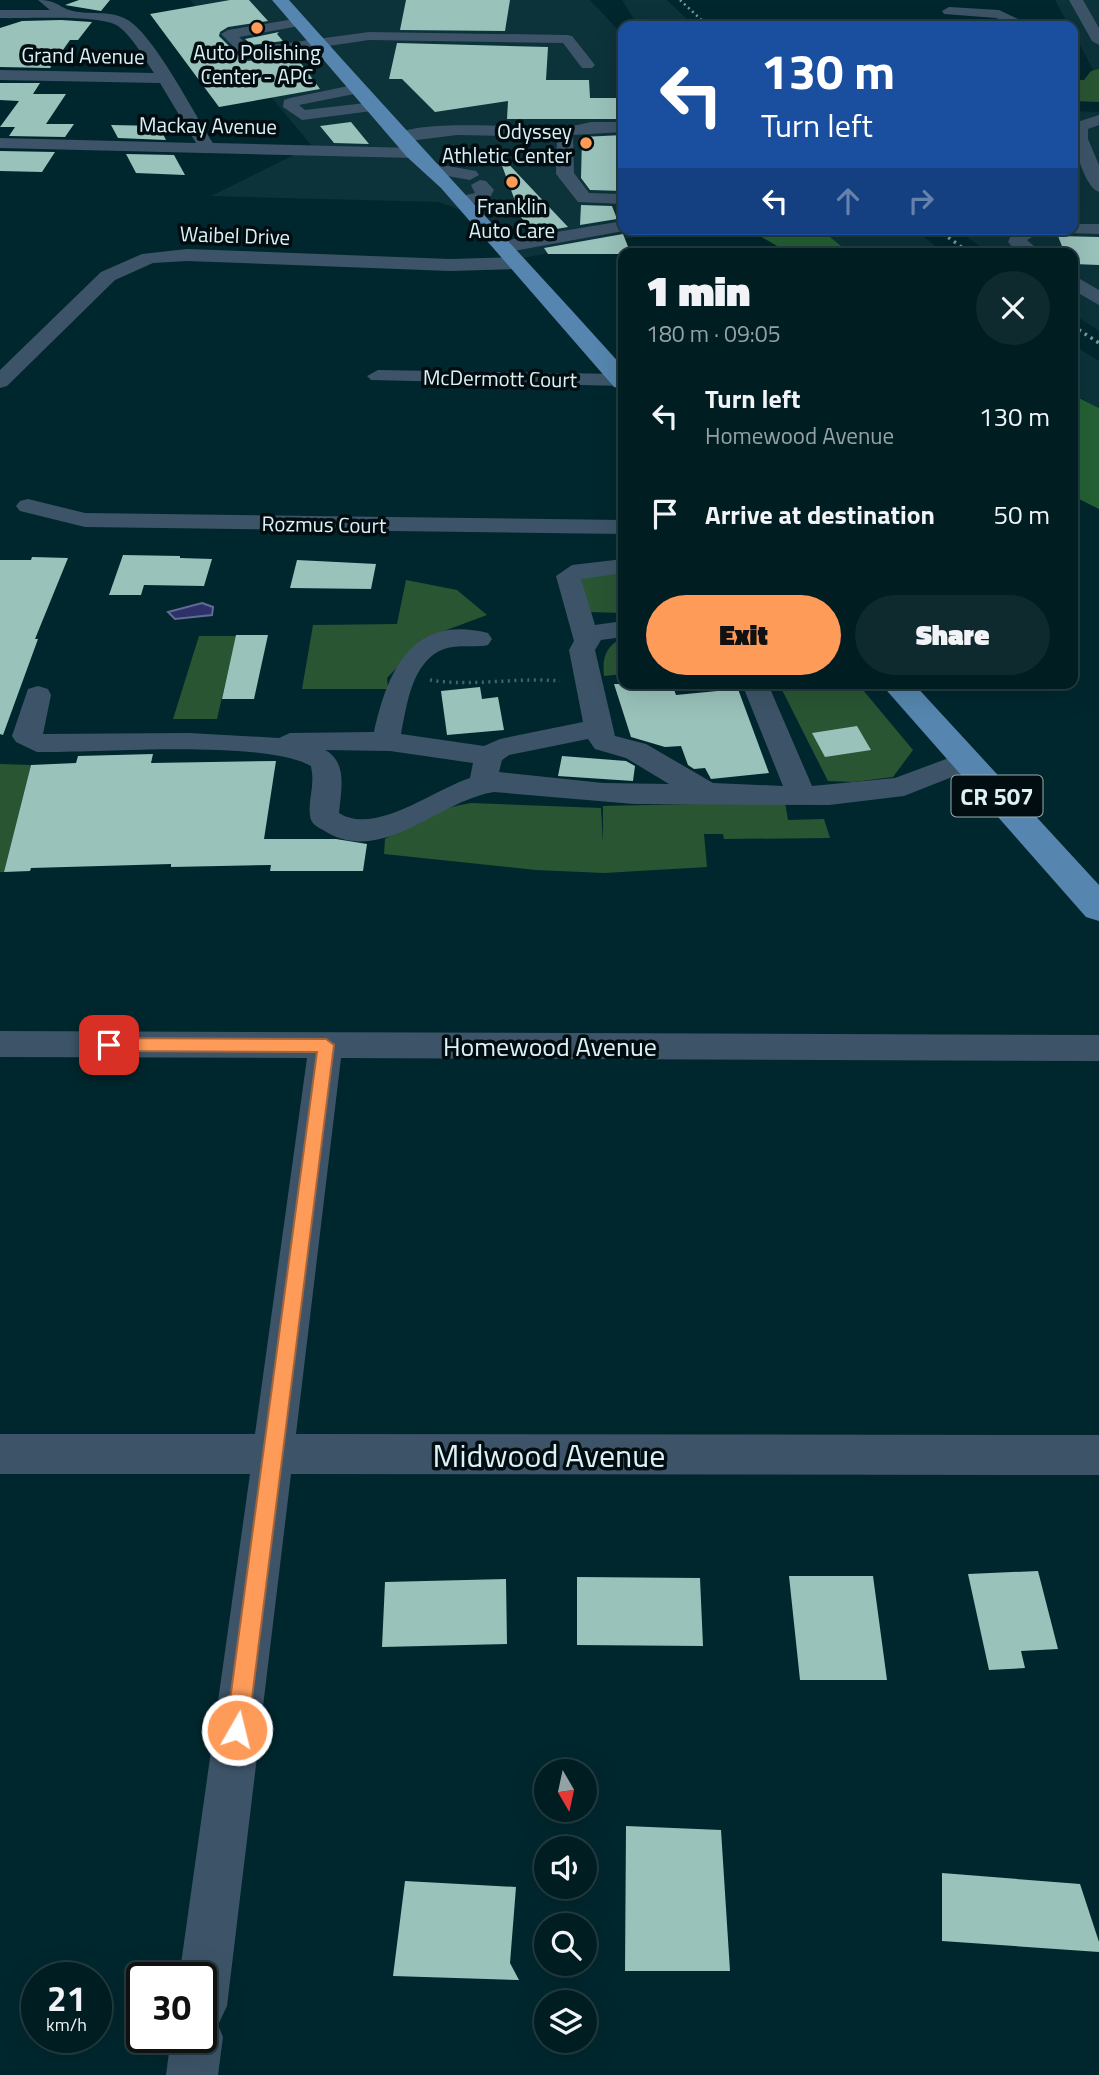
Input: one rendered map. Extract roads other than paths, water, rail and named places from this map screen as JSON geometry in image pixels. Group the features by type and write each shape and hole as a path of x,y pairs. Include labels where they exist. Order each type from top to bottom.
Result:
{"main road":[{"path":"280,0 407,145 463,201 618,377"},
{"name":"CR 507","path":"900,689 1099,908"}],"street":[{"path":"45,0 63,15"},
{"path":"1076,0 1095,40"},
{"path":"949,11 999,14 1015,21"},
{"path":"0,14 63,15 111,19 125,24 165,78 207,147"},
{"path":"300,22 228,34 248,53 369,36 567,39 587,65"},
{"path":"1078,35 1095,40"},
{"name":"Grand Avenue","path":"0,75 165,78"},
{"path":"358,89 290,103 291,107 302,115 374,107"},
{"path":"1099,120 1080,126 1080,139 1099,187"},
{"name":"Mackay Avenue","path":"0,143 311,150 407,145 467,130 565,132 591,127 618,127"},
{"path":"467,130 468,149"},
{"path":"565,132 558,152 565,174 584,198 618,199"},
{"path":"304,170 311,150"},
{"path":"431,168 475,180 485,190 482,197 463,201"},
{"path":"502,247 618,227"},
{"path":"1078,229 1099,229"},
{"path":"1020,235 1017,242 1026,248"},
{"name":"Waibel Drive","path":"0,382 107,276 149,258 187,255 314,261 517,263"},
{"path":"1078,285 1099,299"},
{"name":"McDermott Court","path":"378,376 618,381"},
{"name":"Rozmus Court","path":"28,506 85,520 618,527"},
{"path":"587,641 568,576 581,570 618,566"},
{"path":"618,629 602,629 592,633 582,650 598,728 605,743 636,751 710,793"},
{"path":"386,740 394,700 406,672 423,647 437,639 454,636 479,639"},
{"path":"757,689 801,794"},
{"path":"38,695 26,736 37,743 386,740 486,770 654,796 710,793 801,794 893,789 921,781 965,761"},
{"path":"268,743 308,751 323,760 327,788 324,817 331,824 348,828 385,827 486,770 504,747 598,728"},
{"name":"Homewood Avenue","path":"0,1044 1099,1048"},
{"path":"207,1962 326,1045"},
{"name":"Midwood Avenue","path":"0,1454 1099,1455"},
{"path":"192,2075 195,2053"}],"railway":[{"path":"680,0 703,21"},
{"path":"945,235 963,248"},
{"path":"1078,329 1099,343"}],"place":[{"name":"Auto Polishing Center - APC","path":"257,28"},
{"name":"Odyssey Athletic Center","path":"586,143"},
{"name":"Franklin Auto Care","path":"512,182"}]}
